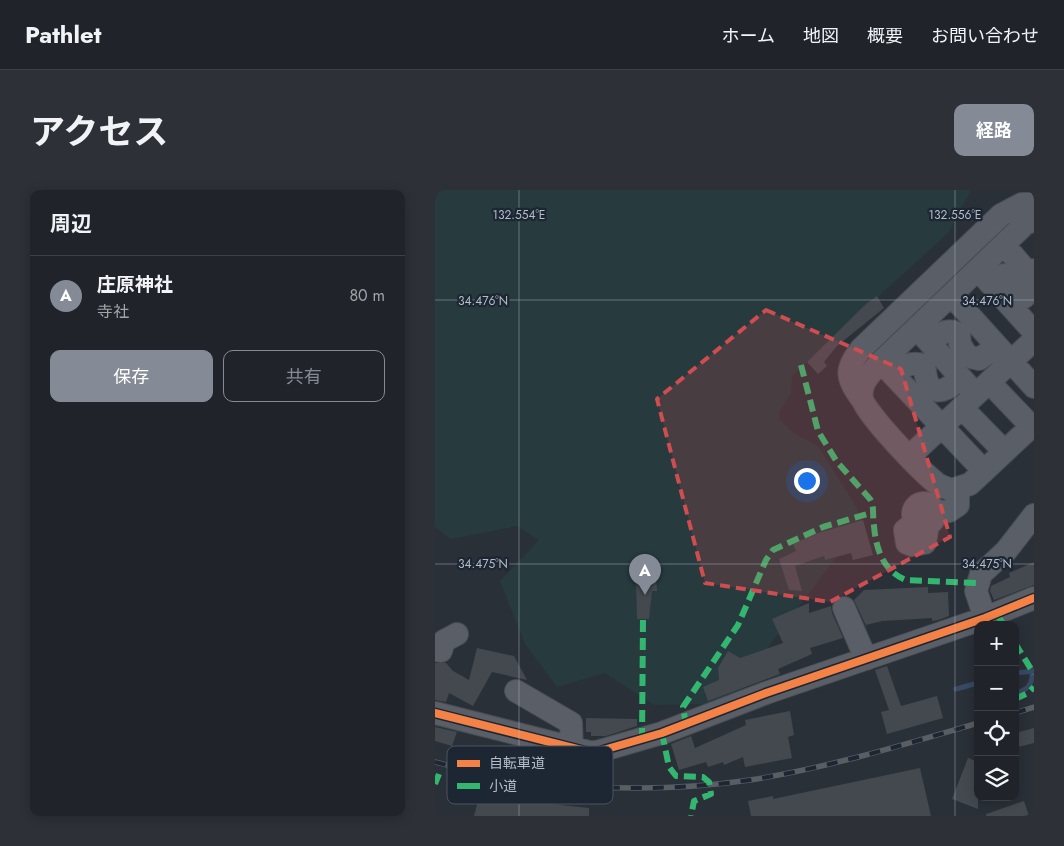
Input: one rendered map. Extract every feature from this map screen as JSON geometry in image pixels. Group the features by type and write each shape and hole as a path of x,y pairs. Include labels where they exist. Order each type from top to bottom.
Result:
{"street":[{"path":"1021,436 969,484 952,490 935,483 878,424 865,407 851,383 849,373 852,361 861,349 1001,214 1022,204 1034,204"},
{"path":"887,369 924,336 952,296 1025,224 1034,220"},
{"path":"996,253 1030,256 1034,253"},
{"path":"996,253 1029,274 1034,270"},
{"path":"996,253 1023,298 1034,288"},
{"path":"924,336 952,330 959,334 960,344 967,356 979,359 1004,355 1032,342 996,253"},
{"path":"952,296 1034,387"},
{"path":"924,336 975,396 1021,436"},
{"path":"909,456 975,396 1004,355"},
{"path":"861,398 865,379 887,369 914,362 924,365 928,384 934,390 944,390 961,378"},
{"path":"887,369 984,471"},
{"path":"975,396 1021,436"},
{"path":"925,520 949,511 958,505 958,489"},
{"path":"985,618 978,601 977,583 981,574 1006,551 1034,515"},
{"path":"613,748 642,740 985,618 1034,598"},
{"path":"844,608 866,659"},
{"path":"435,650 441,651 445,640 457,634"},
{"path":"516,691 571,723 572,746"},
{"path":"435,713 561,746"}],"highlighted area":[{"path":"766,310 901,369 950,537 830,602 705,583 657,399"}],"green space":[{"path":"435,190 971,190 949,232 792,376 791,394 779,412 780,420 794,433 818,446 857,508 863,523 771,643 742,690 705,704 654,705 605,673 557,687 525,644 500,581 539,540 517,526 451,539 435,527"}],"building":[{"path":"877,296 884,308 837,346 824,362 827,366 818,374 807,362 866,304"},
{"path":"863,520 873,555 853,560 851,553 825,560 824,556 795,566 802,591 789,590 779,559 796,551 793,544 818,533"},
{"path":"1034,562 1034,585 994,600 990,591 991,586 1010,577 1009,573"},
{"path":"636,576 656,576 657,591 652,591 649,619 637,619"},
{"path":"928,587 928,593 948,592 949,616 932,621 932,618 882,621 866,625 868,630 854,600 864,590"},
{"path":"809,603 809,613 831,606 832,613 843,638 810,648 812,654 778,669 780,674 708,701 703,687 719,680 718,668 728,651 740,658 783,643 772,619"},
{"path":"477,648 514,656 527,680 492,672 473,706 449,693 446,702 435,700 435,663 446,663 453,671 469,680"},
{"path":"887,666 901,706 937,696 943,718 887,734 881,712 889,710 875,670"},
{"path":"790,711 794,735 788,737 792,758 745,767 743,757 724,765 723,762 708,767 706,762 679,770 671,744 691,736 695,748 746,725 745,720"},
{"path":"586,718 637,719 637,726 606,736 591,736 591,732 586,732"},
{"path":"435,727 457,732 452,746 435,741"},
{"path":"1034,728 1034,743 1019,747 1019,732"},
{"path":"968,758 974,760 974,801 978,801 978,809 952,799"},
{"path":"920,768 931,816 751,816 748,801 773,796 773,799"},
{"path":"1024,801 1029,816 986,816 986,814"},
{"path":"477,804 551,804 589,808 589,816 474,816"}],"waterway":[{"path":"1019,692 1029,686 1032,680 1032,671"},
{"path":"1019,673 1034,671"},
{"path":"956,689 974,684"}],"railway":[{"path":"1019,712 1034,707"},
{"path":"613,788 711,785 779,775 865,755 974,724"},
{"path":"435,762 447,765"}],"marked path":[{"path":"801,365 818,431 837,462 872,502 877,543 886,565 898,576 906,580 977,583"},
{"path":"686,725 683,707 738,625 766,560 773,550 823,527 874,512"},
{"path":"996,613 1001,621"},
{"path":"642,740 643,619"},
{"path":"1019,650 1034,674"},
{"path":"1019,697 1028,693 1034,687"},
{"path":"662,733 669,767 676,776 703,777 709,782 711,794 694,801 691,816"},
{"path":"435,784 439,774"}],"cycle path":[{"path":"613,747 662,733 766,693 985,618 1034,598"},
{"path":"435,713 565,746"}],"place":[{"name":"庄原神社","path":"645,595"}]}
